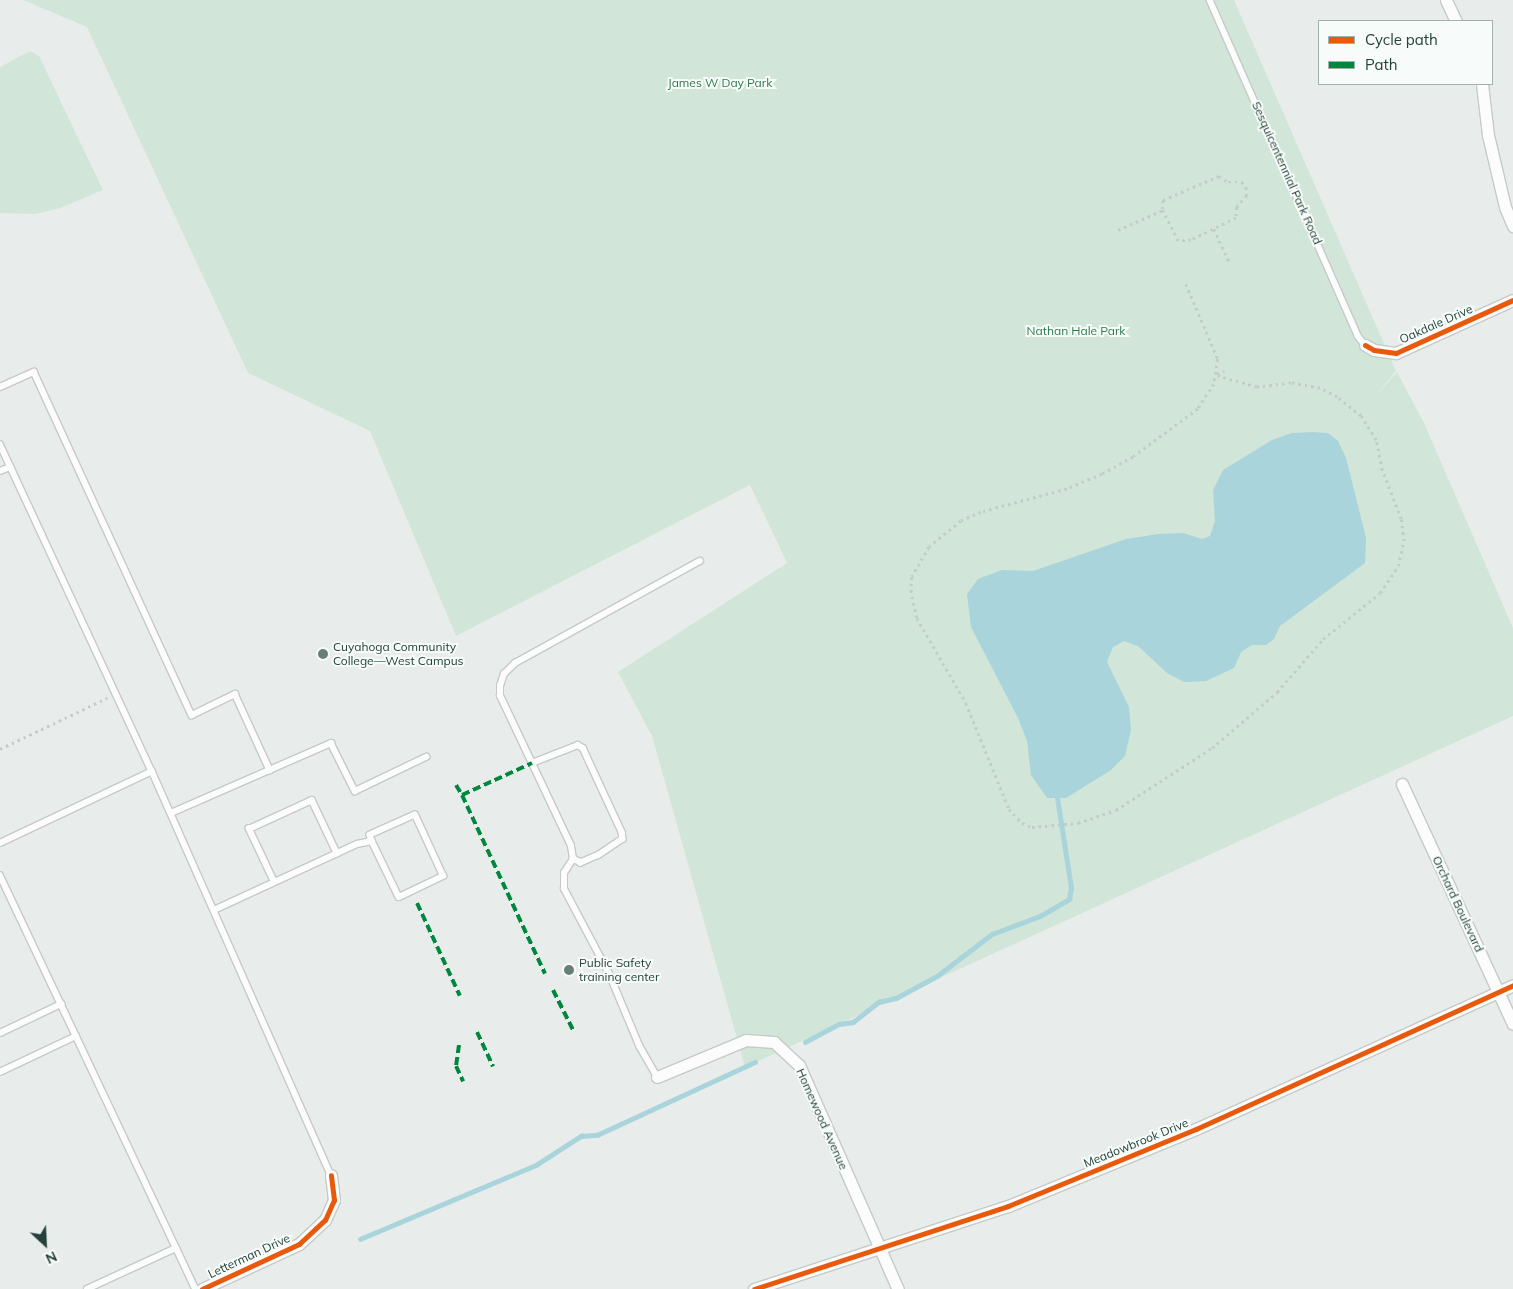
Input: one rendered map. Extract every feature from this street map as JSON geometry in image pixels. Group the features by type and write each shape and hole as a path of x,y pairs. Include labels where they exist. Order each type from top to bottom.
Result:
{"street":[{"path":"1446,0 1456,20"},
{"path":"1482,85 1488,135 1513,226"},
{"name":"Oakdale Drive","path":"1365,345 1374,350 1396,353 1513,300"},
{"name":"Orchard Boulevard","path":"1402,784 1513,1024"},
{"name":"Meadowbrook Drive","path":"754,1289 880,1250 1008,1206 1196,1129 1513,985"},
{"name":"Homewood Avenue","path":"657,1077 746,1040 774,1042 799,1065 898,1289"},
{"name":"Letterman Drive","path":"202,1289 299,1244 326,1220 334,1200 331,1175"}],"lane":[{"name":"Sesquicentennial Park Road","path":"1210,0 1358,336 1365,345"},
{"path":"0,387 34,372 192,716 235,694 270,770"},
{"path":"0,444 152,771 331,1175"},
{"path":"0,472 10,467"},
{"path":"657,1077 640,1048 609,974 564,889 564,873 573,859 571,846 500,696 504,674 515,663 700,561"},
{"path":"171,813 331,743 355,792 426,757"},
{"path":"532,763 571,746 578,745 583,748 622,832 623,839 600,855 581,863 573,859"},
{"path":"0,843 152,771"},
{"path":"274,882 249,829 312,800 337,853"},
{"path":"415,815 443,876 399,897 372,841 370,835 415,815"},
{"path":"214,910 357,844 372,841"},
{"path":"0,874 196,1289"},
{"path":"0,1033 61,1004"},
{"path":"0,1072 76,1036"},
{"path":"88,1289 176,1248"}],"path":[{"path":"1213,176 1219,176 1228,182 1242,182 1247,193 1237,208 1236,218 1214,229 1181,242 1163,210 1162,203 1168,196 1213,176"},
{"path":"1118,230 1163,210"},
{"path":"1214,229 1230,264"},
{"path":"1186,284 1216,351 1217,375 1208,397 1198,410 1133,458 1075,486 961,521 930,547 912,578 911,590 917,618 966,704 1009,809 1022,823 1032,827 1048,828 1078,823 1125,805 1238,728 1277,692 1323,640 1380,593 1401,559 1404,542 1401,519 1387,487 1373,434 1355,410 1320,388 1290,383 1257,387 1217,375"},
{"path":"1217,375 1224,371"},
{"path":"0,749 107,698"}],"green space":[{"path":"23,0 1234,0 1396,371 1374,398 1397,372 1424,423 1513,628 1513,716 745,1067 652,736 618,672 787,563 750,485 456,636 370,431 248,373 87,27"},
{"path":"30,51 39,56 103,190 60,208 35,214 0,213 0,67"}],"water":[{"path":"1292,433 1328,433 1338,441 1346,458 1366,538 1365,563 1280,626 1274,639 1266,645 1252,645 1241,652 1234,668 1206,681 1184,682 1167,673 1138,646 1124,641 1113,647 1107,662 1129,707 1131,730 1125,756 1111,770 1066,798 1047,798 1031,775 1027,741 1018,718 971,627 967,594 978,579 1002,570 1033,571 1126,539 1158,534 1183,533 1202,539 1210,536 1215,521 1213,490 1223,470 1272,440"}],"waterway":[{"path":"805,1042 839,1024 853,1022 879,1002 896,998 937,976 992,934 1040,916 1069,899 1071,888 1057,798"},
{"path":"360,1239 536,1165 581,1136 597,1135 755,1062"}],"marked path":[{"path":"456,785 462,795 532,763"},
{"path":"462,795 545,974"},
{"path":"417,903 460,996"},
{"path":"553,990 573,1030"},
{"path":"477,1032 493,1067"},
{"path":"459,1045 456,1066 463,1081"}],"cycle path":[{"path":"1365,345 1374,350 1396,353 1513,300"},
{"path":"754,1289 1008,1206 1196,1129 1513,985"},
{"path":"202,1289 299,1244 325,1220 334,1200 331,1175"}],"place":[{"name":"Cuyahoga Community College—West Campus","path":"323,654"},
{"name":"Public Safety training center","path":"569,970"}],"park label":[{"name":"James W Day Park","path":"720,83"},
{"name":"Nathan Hale Park","path":"1076,331"}]}
